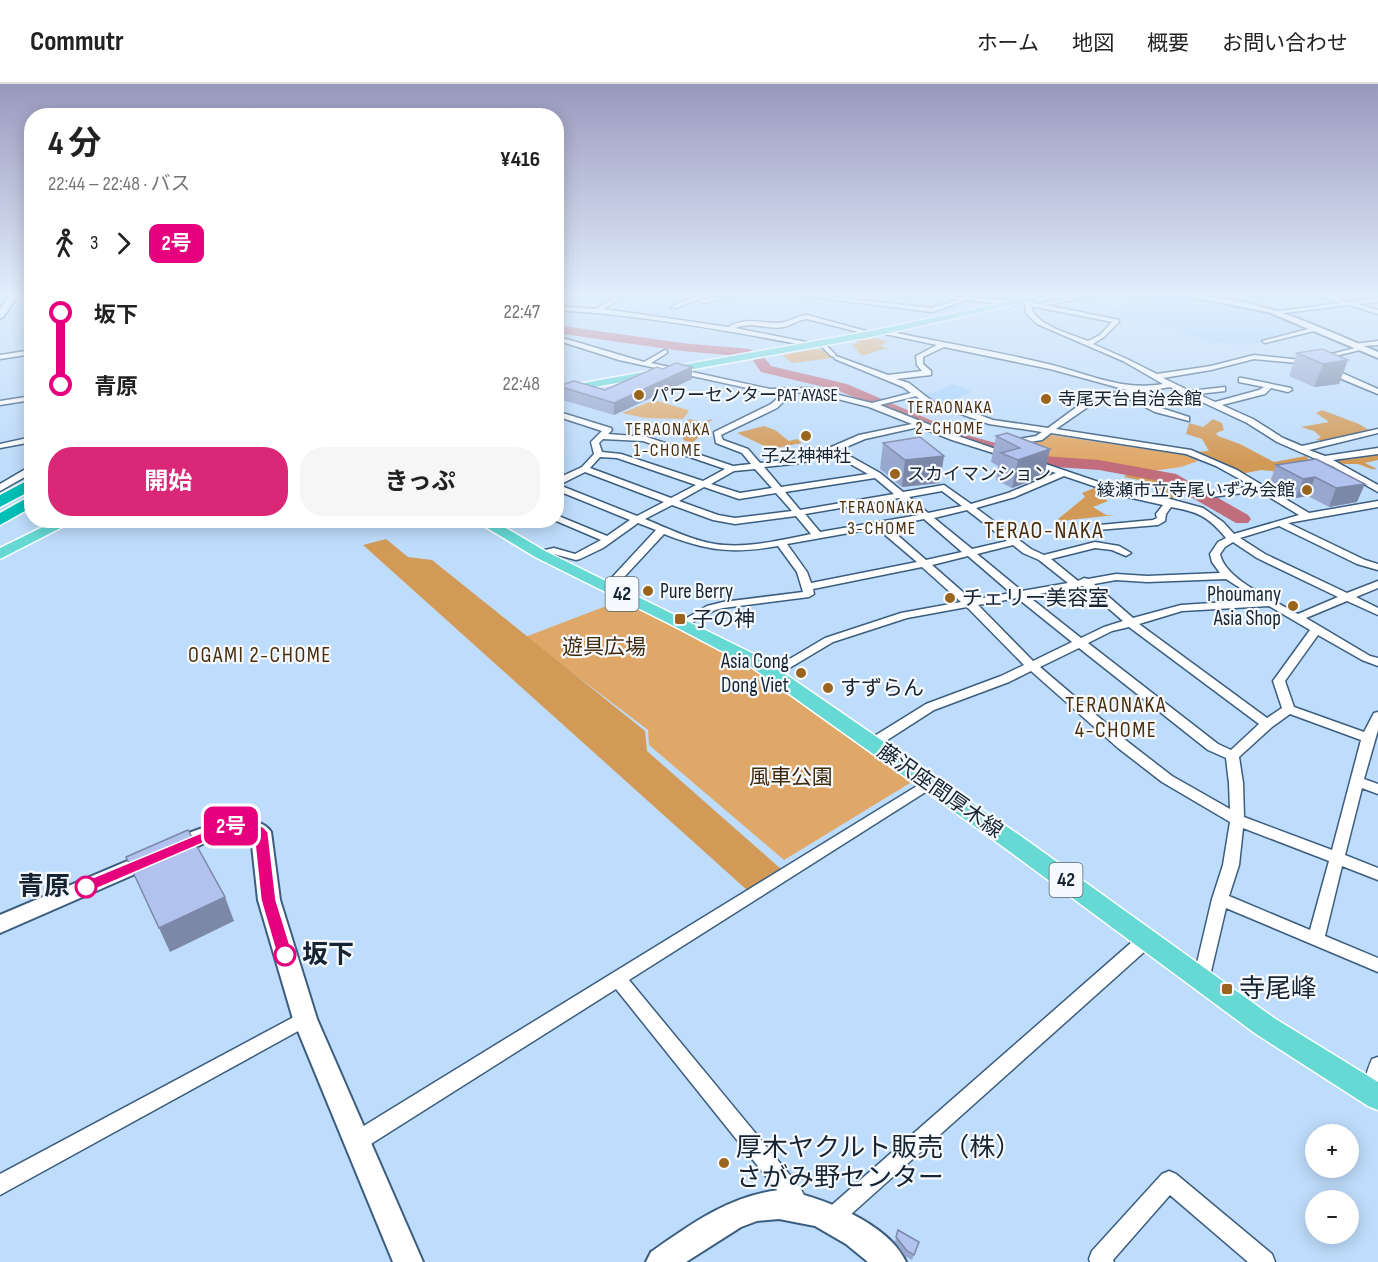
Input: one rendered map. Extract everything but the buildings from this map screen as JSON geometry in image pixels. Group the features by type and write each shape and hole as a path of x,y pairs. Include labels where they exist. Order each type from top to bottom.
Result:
{"highway":[{"path":"0,502 24,488"},
{"path":"0,520 24,505"}],"main road":[{"path":"564,390 779,351"},
{"path":"0,554 53,528"},
{"name":"藤沢座間厚木線","path":"495,528 540,554 684,624 772,673 930,783 1265,1026 1375,1095"}],"street":[{"path":"597,351 739,385 789,392 810,390 876,404 920,424 1126,494 1170,502 1207,513 1232,537 1261,556 1378,612"},
{"path":"827,351 910,388 930,404 960,411 984,420 1188,452 1221,464 1307,516"},
{"path":"886,377 928,373 919,362 919,356 930,351"},
{"path":"967,351 1051,367 1120,387 1142,389"},
{"path":"1104,351 1324,459 1378,489"},
{"path":"1307,361 1342,351"},
{"path":"645,364 665,352"},
{"path":"0,357 24,353"},
{"path":"1154,376 1211,368 1254,357 1307,361 1378,392"},
{"path":"1242,380 1288,390"},
{"path":"998,449 1039,438 1092,400 1170,385"},
{"path":"1214,405 1262,392 1269,386"},
{"path":"1188,393 1222,389"},
{"path":"789,392 774,406 717,434 718,441 740,447 800,512 818,536"},
{"path":"1122,393 1158,410 1186,419"},
{"path":"876,404 916,394"},
{"path":"0,403 24,399"},
{"path":"564,416 608,430 596,442 598,454 585,470 564,481"},
{"path":"540,554 554,551 576,557 608,540 638,519 732,470 801,460 862,437 920,424"},
{"path":"1301,449 1377,433"},
{"path":"602,436 644,439 732,470"},
{"path":"0,446 24,441"},
{"path":"832,450 877,475 1020,594 1203,740 1232,756"},
{"path":"1324,459 1378,451"},
{"path":"598,454 618,456 739,496 877,475"},
{"path":"585,470 716,518 735,520 800,512 944,488 1015,542 1080,582 1268,724"},
{"path":"564,488 662,530 700,544 724,548 818,536 970,507 1043,484 1063,473"},
{"path":"0,488 24,474"},
{"path":"1214,495 1258,488"},
{"path":"1100,528 1155,523 1162,519 1161,514 1170,502"},
{"path":"1378,504 1307,516 1232,537 1215,553 1215,557 1228,576 1316,630 1366,658 1378,662"},
{"path":"564,521 608,540"},
{"path":"1280,523 1361,562 1378,567"},
{"path":"879,524 968,603 1033,667 1123,745 1167,779 1237,820 1378,874"},
{"path":"609,587 662,530"},
{"path":"684,624 711,608 723,605 809,594 799,566 780,542"},
{"path":"808,587 924,564 1015,542"},
{"path":"1043,558 1099,543 1115,546 1126,553"},
{"path":"772,673 829,640 905,615 1116,577 1147,579 1228,576"},
{"path":"1297,618 1377,585"},
{"path":"873,743 930,707 1033,667 1080,641 1130,622 1181,608 1270,603"},
{"path":"1289,709 1279,681 1316,630"},
{"path":"1232,756 1289,709"},
{"path":"1289,709 1368,738"},
{"path":"1316,939 1356,781 1368,738 1378,716"},
{"path":"1201,980 1220,899 1231,865 1237,820 1236,783 1232,756"},
{"path":"1356,781 1378,789"},
{"path":"356,1142 930,783"},
{"path":"0,924 230,826 253,827 261,832 269,900 305,1019 408,1262"},
{"path":"1220,899 1378,965"},
{"path":"832,1218 984,1086 1147,939"},
{"path":"617,978 801,1207"},
{"path":"0,1185 305,1019"},
{"path":"1375,1095 1378,1065"},
{"path":"1103,1262 1100,1259 1169,1181 1264,1262"},
{"path":"661,1262 709,1229 748,1209 763,1205 801,1207 832,1218 853,1231 891,1262"}],"shaded area":[{"path":"953,384 972,391 943,406 933,403 920,393 932,393"},
{"path":"1322,410 1359,424 1372,432 1326,441 1316,440 1321,437 1314,431 1301,427 1329,422 1316,413"},
{"path":"689,419 701,422 713,419 701,429 699,437 692,443 683,440"},
{"path":"1213,419 1222,423 1224,430 1216,433 1218,436 1240,444 1274,462 1306,456 1309,460 1273,479 1270,478 1277,476 1273,471 1261,470 1241,474 1220,461 1194,452 1209,451 1202,439 1186,434 1189,423 1203,427"},
{"path":"764,426 775,430 789,441 797,439 802,443 771,449 737,433"},
{"path":"1378,453 1378,460 1365,463 1377,469 1332,460"},
{"path":"1129,472 1169,479 1190,489 1180,492 1170,500 1150,496 1162,491 1156,489 1160,484 1124,477"},
{"path":"1097,487 1102,490 1096,494 1108,501 1093,507 1106,515 1115,515 1061,521 1058,519 1085,497 1082,493"},
{"path":"386,539 408,557 432,560 645,731 647,751 781,869 747,890 363,545"}],"green space":[{"path":"805,351 824,351 833,358 792,363 782,355"},
{"path":"857,351 878,351 862,356"},
{"path":"654,400 689,411 683,419 645,418 622,413"},
{"path":"1051,435 1186,455 1198,461 1181,467 1153,471 1042,460 1011,447 1042,441"},
{"name":"風車公園","path":"622,600 755,670 915,780 784,860 649,745 648,730 525,637"}],"waterway":[{"path":"727,351 750,353"},
{"path":"758,359 766,369 842,387 958,437 1042,461 1099,465 1170,478 1242,519"}],"bus line":[{"name":"2号","path":"86,887 230,826 253,827 261,832 269,900 285,955"}],"place":[{"name":"パワーセンターPAT AYASE","path":"639,395"},
{"name":"寺尾天台自治会館","path":"1046,399"},
{"name":"子之神神社","path":"806,436"},
{"name":"スカイマンション","path":"895,474"},
{"name":"綾瀬市立寺尾いずみ会館","path":"1307,490"},
{"name":"Pure Berry","path":"648,591"},
{"name":"チェリー美容室","path":"950,598"},
{"name":"Phoumany Asia Shop","path":"1293,606"},
{"name":"子の神","path":"680,619"},
{"name":"Asia Cong Dong Viet","path":"801,673"},
{"name":"すずらん","path":"828,688"},
{"name":"青原","path":"86,887"},
{"name":"坂下","path":"285,955"},
{"name":"寺尾峰","path":"1227,989"},
{"name":"厚木ヤクルト販売（株） さがみ野センター","path":"724,1163"}],"district":[{"name":"TERAONAKA 2-CHOME","path":"950,417"},
{"name":"TERAONAKA 1-CHOME","path":"668,439"},
{"name":"TERAONAKA 3-CHOME","path":"882,517"},
{"name":"TERAO-NAKA","path":"1044,530"},
{"name":"OGAMI 2-CHOME","path":"260,655"},
{"name":"TERAONAKA 4-CHOME","path":"1116,718"}],"park label":[{"name":"遊具広場","path":"604,647"}]}
